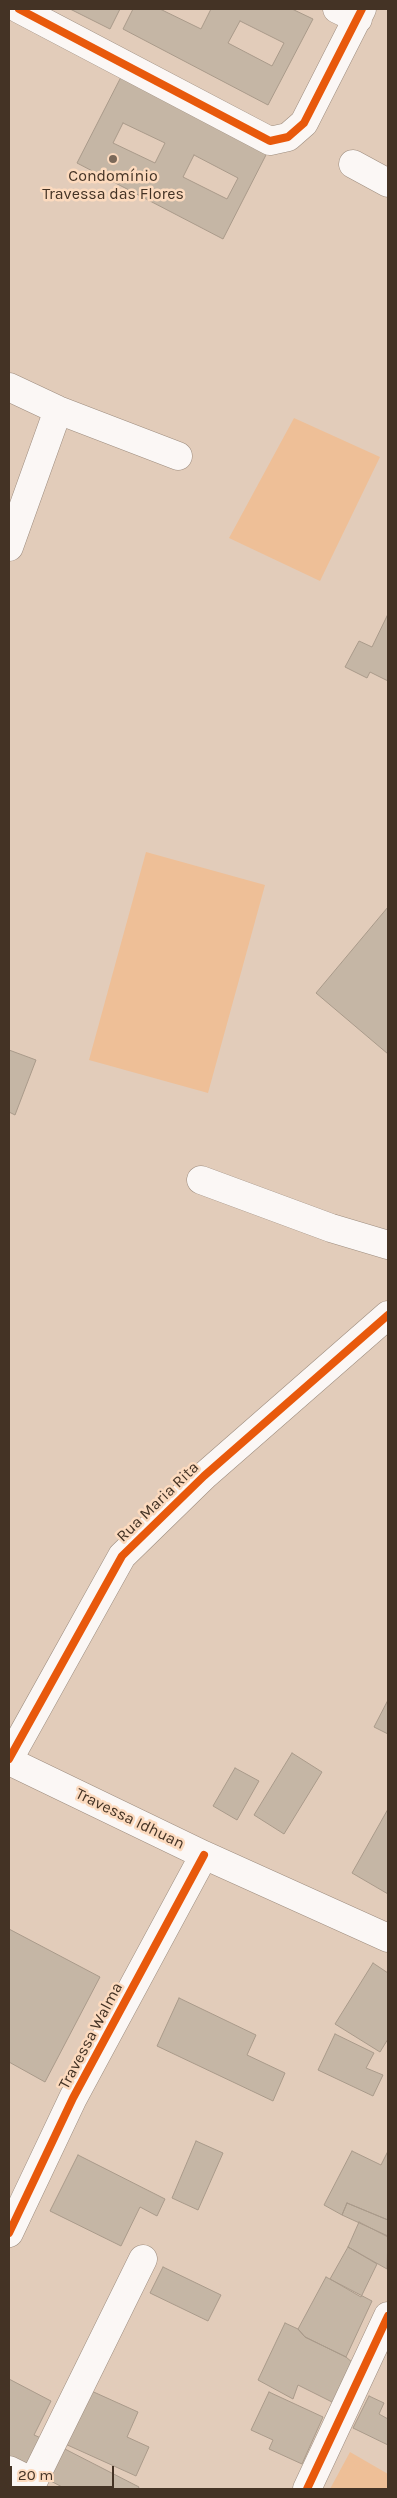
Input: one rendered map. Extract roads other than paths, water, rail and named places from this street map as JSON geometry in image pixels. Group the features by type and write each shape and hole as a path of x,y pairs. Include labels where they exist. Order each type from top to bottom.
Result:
{"street":[{"path":"19,9 270,141 288,137 304,123 352,12"},
{"path":"354,164 388,184"},
{"path":"9,387 58,410 178,456"},
{"path":"9,547 58,410"},
{"path":"202,1180 331,1228 388,1245"},
{"name":"Rua Maria Rita","path":"9,1760 17,1731 122,1556 204,1476 388,1315"},
{"name":"Travessa Idhuan","path":"9,1760 204,1855 388,1938"},
{"name":"Travessa Walma","path":"9,2233 73,2098 204,1855"},
{"path":"9,2470 34,2482 143,2259"},
{"path":"308,2489 388,2316"}],"place":[{"name":"Condomínio Travessa das Flores","path":"113,159"}]}
